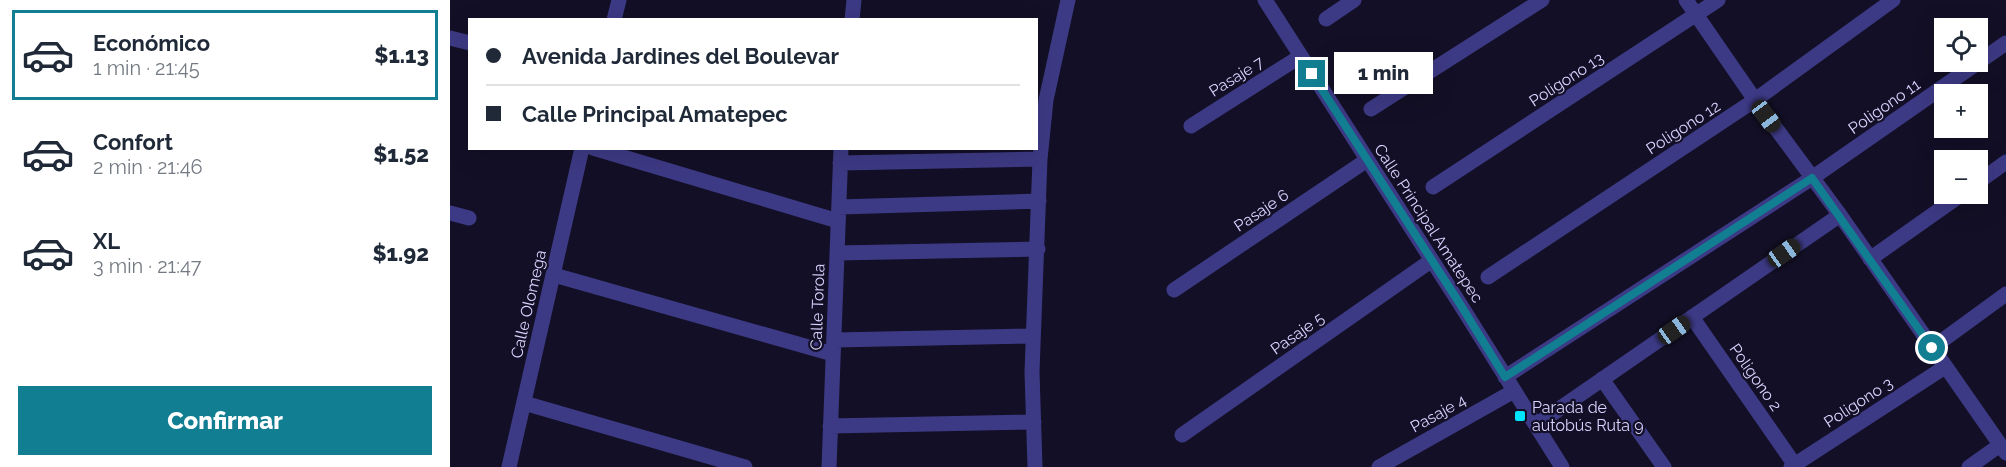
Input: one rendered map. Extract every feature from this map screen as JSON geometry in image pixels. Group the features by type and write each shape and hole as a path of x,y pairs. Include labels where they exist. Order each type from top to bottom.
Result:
{"street":[{"path":"614,18 619,0"},
{"path":"852,18 854,0"},
{"path":"1035,467 1032,372 1040,159 1046,100 1044,72 1068,0"},
{"name":"Calle Principal Amatepec","path":"1265,0 1562,467"},
{"path":"1326,18 1354,0"},
{"path":"1371,109 1542,0"},
{"path":"1686,0 1755,100 1840,215 2003,449 1969,467"},
{"name":"Poligono 13","path":"1433,187 1718,0"},
{"name":"Poligono 12","path":"1488,277 1755,100 1893,0"},
{"path":"450,38 468,42"},
{"name":"Poligono 11","path":"1505,377 1812,178 2006,43"},
{"name":"Pasaje 7","path":"1191,126 1301,56"},
{"name":"Calle Olomega","path":"509,467 582,150"},
{"path":"601,150 838,214 1039,201"},
{"path":"841,156 1040,159"},
{"name":"Calle Torola","path":"829,467 841,156"},
{"name":"Pasaje 6","path":"1174,291 1367,160"},
{"path":"1988,175 2006,162"},
{"path":"1870,259 1948,204"},
{"path":"450,213 469,219"},
{"path":"1536,425 1840,215"},
{"path":"837,253 1038,249"},
{"name":"Pasaje 5","path":"1182,435 1432,260"},
{"path":"554,275 833,347 1033,336"},
{"path":"1932,348 2006,294"},
{"name":"Poligono 2","path":"1692,317 1791,462"},
{"name":"Poligono 3","path":"1791,462 1945,368"},
{"path":"1602,379 1664,467"},
{"name":"Pasaje 4","path":"1379,467 1514,391"},
{"path":"524,403 745,467"},
{"path":"830,426 1034,422"}],"place":[{"name":"Parada de autobús Ruta 9","path":"1520,416"}],"route":[{"path":"1312,74 1505,377 1812,178 1932,348"}]}
